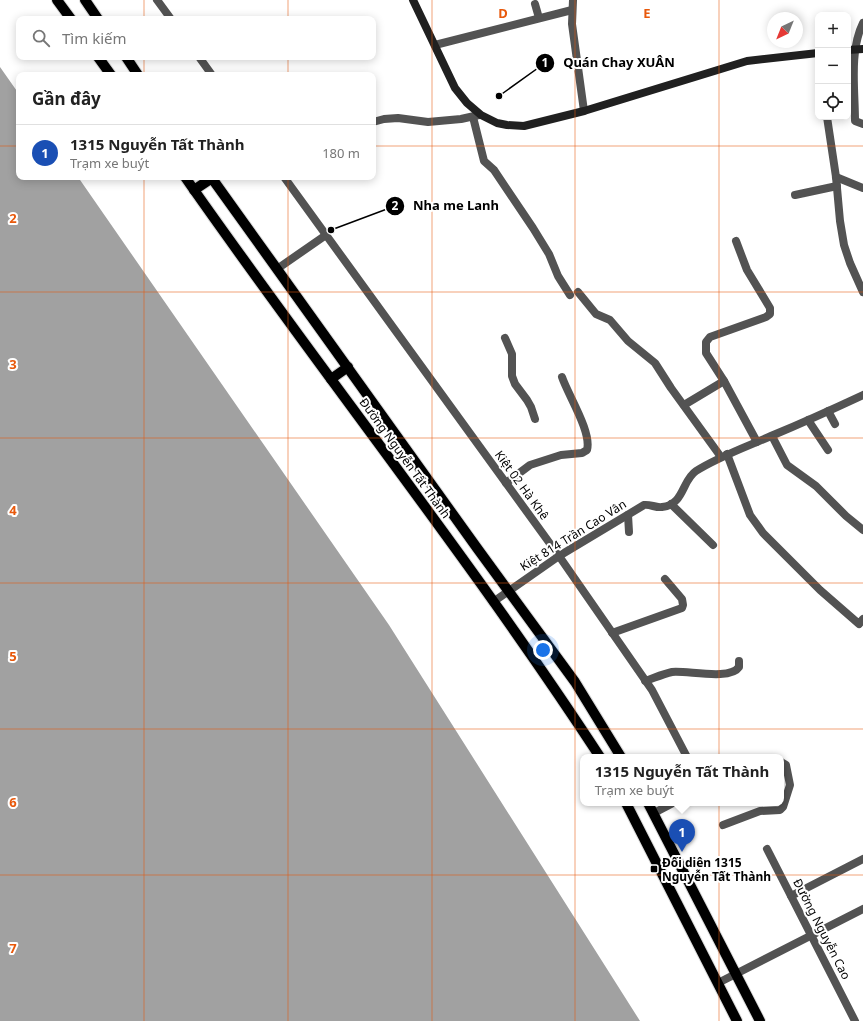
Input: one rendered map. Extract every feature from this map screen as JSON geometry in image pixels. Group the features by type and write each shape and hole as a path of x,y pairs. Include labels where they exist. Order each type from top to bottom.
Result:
{"main road":[{"path":"57,0 69,16"},
{"path":"85,0 96,16"},
{"path":"412,0 455,88 477,116 507,125 524,126 584,112 748,61 815,53"},
{"path":"851,50 863,49"},
{"path":"100,60 109,72"},
{"path":"128,60 136,72"},
{"name":"Đường Nguyễn Tất Thành","path":"187,180 463,558 598,754"},
{"path":"194,190 208,180"},
{"name":"Đường Nguyễn Tất Thành","path":"214,180 575,682 619,754"},
{"path":"331,379 348,367"},
{"path":"628,806 737,1021"},
{"path":"650,806 760,1021"}],"street":[{"path":"157,0 169,16"},
{"path":"573,0 572,24 584,112"},
{"path":"535,4 539,18"},
{"path":"435,45 572,10"},
{"path":"863,23 851,50 855,121 863,124"},
{"path":"201,60 210,72"},
{"path":"376,121 398,118 428,122 477,116 484,161 494,170 533,228 549,254 558,276 596,314 610,320 628,341 655,363 684,405 724,456 750,515 763,533 820,590 859,624 863,619"},
{"path":"827,120 844,246 863,292"},
{"path":"836,177 863,188"},
{"name":"Kiệt 02 Hà Khê","path":"286,180 559,556 652,690 685,754"},
{"path":"795,195 837,186"},
{"path":"277,269 326,235"},
{"path":"736,240 747,270 770,308 770,314 766,317 710,337 706,342 706,353 724,381 757,442"},
{"path":"505,338 512,354 512,376 514,384 528,400 535,419"},
{"path":"506,483 530,465 561,455 582,453 587,450 588,446 584,430 562,376"},
{"path":"684,405 724,381"},
{"path":"713,545 671,504 682,492 689,478 695,472 724,456 863,396"},
{"path":"828,411 836,424"},
{"path":"808,420 828,450"},
{"path":"772,436 787,465 816,486 846,516 863,530"},
{"name":"Kiệt 814 Trần Cao Vân","path":"493,602 559,556 644,505 657,508 671,504"},
{"path":"628,515 629,532"},
{"path":"612,633 682,608 682,599 665,579"},
{"path":"645,681 672,672 705,674 734,671 739,667 739,661"},
{"path":"784,764 786,765 790,785 784,804"},
{"path":"654,813 667,806"},
{"path":"723,825 760,811 780,810 783,806"},
{"name":"Đường Nguyễn Cao","path":"767,848 855,1021"},
{"path":"791,896 863,859"},
{"path":"718,983 862,911"}],"shaded area":[{"path":"0,67 16,90 16,180 80,180 389,625 640,1021 0,1021"}],"place":[{"name":"Quán Chay XUÂN","path":"499,96"},
{"name":"Nha me Lanh","path":"331,230"},
{"name":"1315 Nguyễn Tất Thành","path":"682,852"},
{"name":"Đối diện 1315 Nguyễn Tất Thành","path":"654,869"}]}
